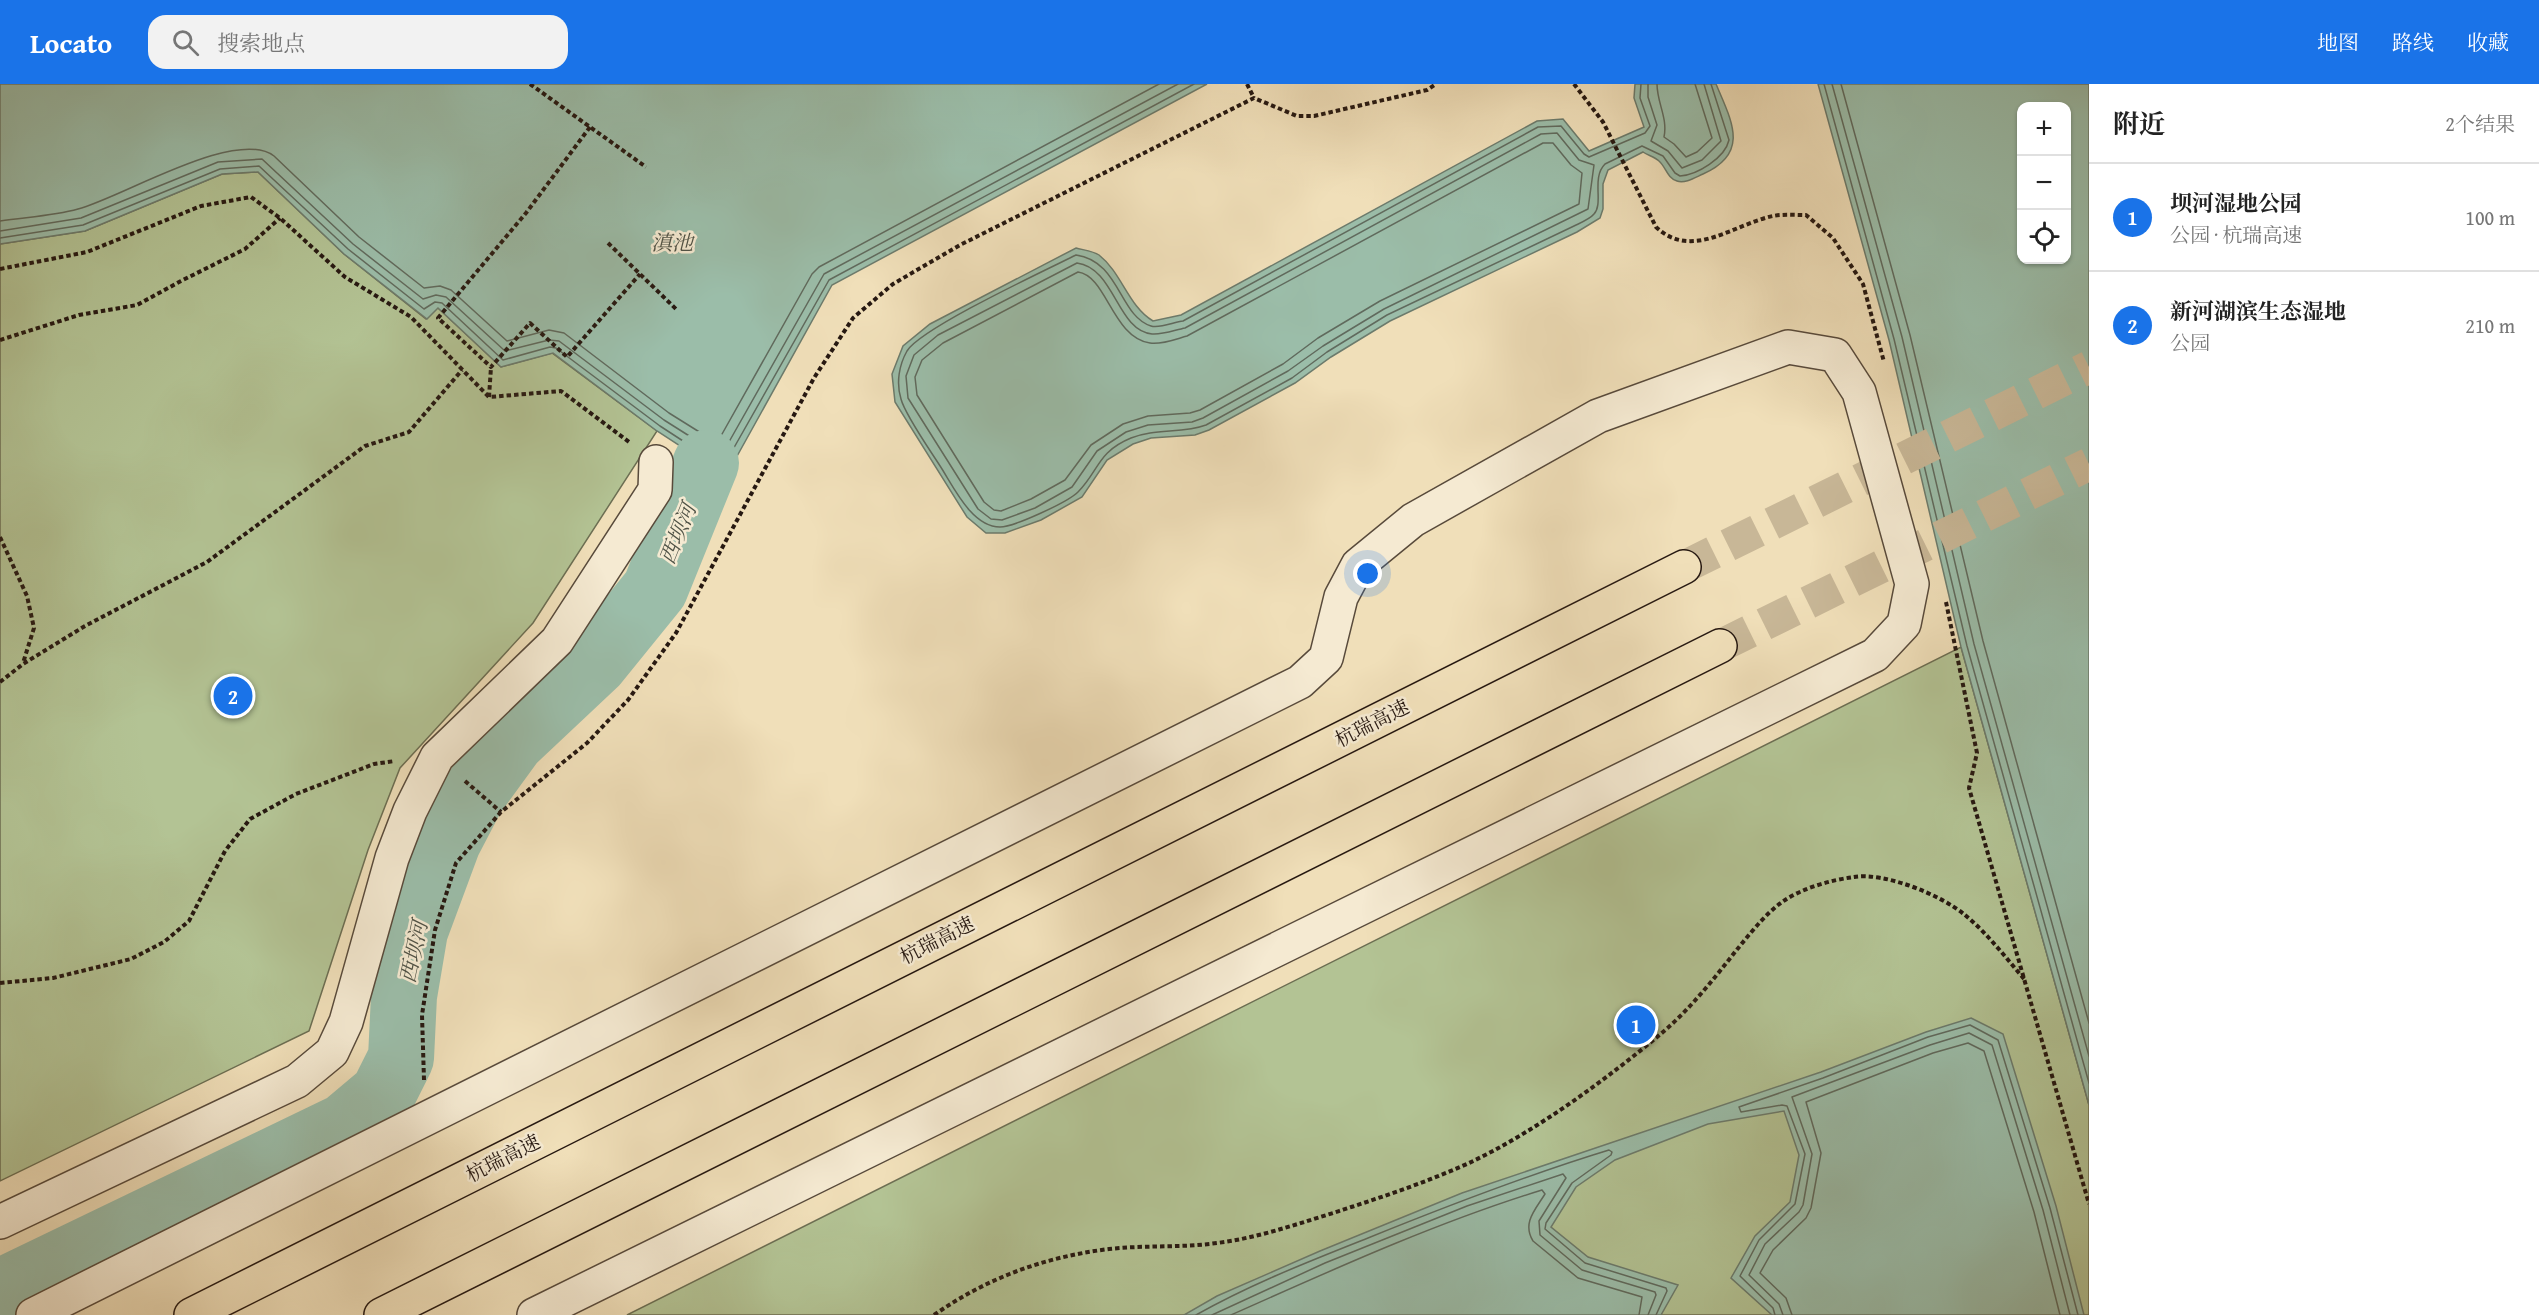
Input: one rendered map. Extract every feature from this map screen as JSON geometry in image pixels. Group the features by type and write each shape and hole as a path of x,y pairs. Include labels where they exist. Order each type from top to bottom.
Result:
{"highway":[{"name":"杭瑞高速","path":"191,1315 1684,567"},
{"path":"381,1315 1720,646"}],"lane":[{"path":"33,1315 1300,682 1326,658 1341,597 1358,565 1413,520 1598,416 1788,347 1835,355 1859,392 1912,584 1904,624 1875,655 534,1315"},
{"path":"0,1222 297,1081 332,1052 346,1022 392,858 410,811 437,757 557,641 655,490 656,462"}],"path":[{"path":"530,84 645,167"},
{"path":"1247,84 1254,98 1297,116 1314,116 1427,90 1436,84"},
{"path":"1574,84 1603,122 1656,227 1667,238 1700,242 1774,216 1806,215 1833,238 1863,284 1886,369"},
{"path":"431,1117 424,1081 422,1015 435,930 456,863 501,812 587,743 628,700 676,633 814,378 853,318 893,284 960,245 1254,98"},
{"path":"491,367 438,318 526,213 590,127"},
{"path":"0,269 87,252 201,206 251,197 280,218 345,277 411,317 489,397 561,391 656,462"},
{"path":"0,340 79,315 137,305 181,280 245,249 280,218"},
{"path":"608,243 676,309"},
{"path":"489,397 491,367 530,323 567,357 640,274"},
{"path":"0,682 23,664 85,626 207,562 365,446 409,432 462,370"},
{"path":"0,537 27,596 34,628 23,664"},
{"path":"1943,592 1977,753 1969,788 2089,1204"},
{"path":"0,983 53,978 131,959 164,942 189,921 225,851 250,819 296,795 374,764 437,757"},
{"path":"482,795 501,812"},
{"path":"933,1315 966,1293 1006,1274 1052,1260 1108,1249 1214,1244 1265,1234 1386,1196 1470,1163 1518,1136 1589,1090 1664,1031 1706,987 1757,925 1783,901 1821,884 1857,876 1897,881 1935,898 1963,913 1987,936 2026,982"}],"shaded area":[{"path":"258,172 344,254 426,319 437,307 501,367 552,353 657,431 533,623 400,768 368,850 309,1031 0,1181 0,244 85,231 222,174"},
{"path":"1961,647 2089,1105 2089,1315 627,1315"}],"water":[{"name":"滇池","path":"0,84 1207,84 832,285 726,476 657,431 553,353 501,367 438,308 427,319 344,254 258,172 222,174 85,231 0,244"},
{"path":"1635,84 1716,84 1727,110 1733,135 1732,146 1727,156 1718,166 1683,182 1674,180 1659,161 1643,152 1608,170 1603,184 1603,209 1600,218 1577,232 1390,321 1331,357 1295,383 1209,430 1195,435 1151,438 1133,444 1107,460 1082,497 1041,520 1005,533 986,533 967,517 895,402 892,374 903,346 930,324 1076,248 1097,254 1107,262 1137,307 1153,321 1181,315 1537,121 1563,119 1589,151 1644,127 1634,98"},
{"path":"1818,84 2089,84 2089,1105 1961,647 1889,340"},
{"path":"1971,1018 2003,1034 2056,1206 2084,1315 1772,1315 1731,1278 1755,1236 1790,1202 1799,1155 1784,1111 1708,1124 1615,1160 1576,1187 1551,1227 1588,1257 1678,1285 1661,1315 1184,1315 1217,1296 1462,1193 1821,1072 1926,1032"}],"waterway":[{"name":"西坝河","path":"0,1292 345,1126 383,1094 401,1058 404,996 415,931 448,842 472,796 512,741 595,663 655,589 706,463"}],"tunnel":[{"path":"1684,567 2089,367"},
{"path":"1720,646 2089,464"}],"place":[{"name":"新河湖滨生态湿地","path":"233,696"},
{"name":"坝河湿地公园","path":"1636,1025"}]}
